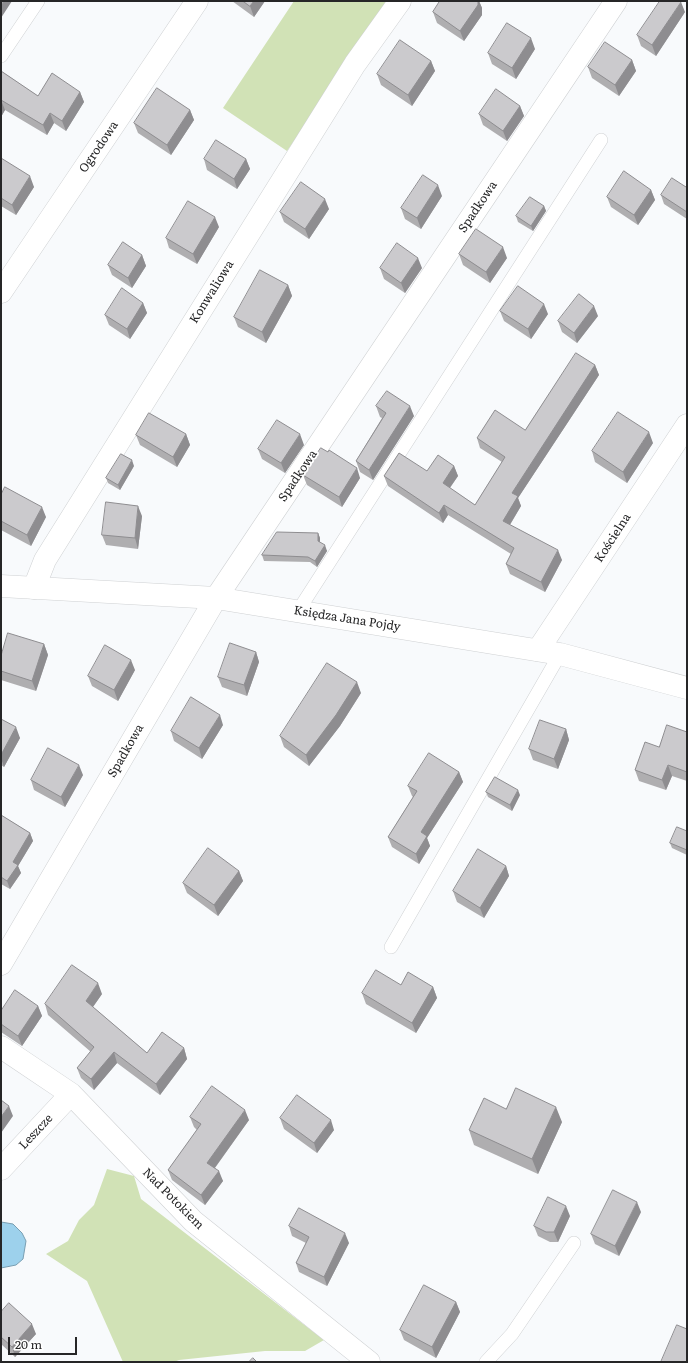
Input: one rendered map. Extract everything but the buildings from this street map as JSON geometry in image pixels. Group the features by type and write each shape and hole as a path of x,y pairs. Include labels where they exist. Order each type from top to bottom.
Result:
{"street":[{"name":"Ogrodowa","path":"1,292 197,1"},
{"name":"Konwaliowa","path":"34,588 45,560 355,64 400,1"},
{"name":"Spadkowa","path":"1,964 216,598 616,1"},
{"name":"Kościelna","path":"538,650 687,425"},
{"name":"Księdza Jana Pojdy","path":"1,586 216,598 560,654 687,688"},
{"name":"Nad Potokiem","path":"1,1047 71,1094 193,1221 370,1362"},
{"name":"Leszcze","path":"1,1169 71,1094"}],"lane":[{"path":"1,56 38,1"},
{"path":"298,611 601,140"},
{"path":"391,947 560,654"},
{"path":"486,1362 512,1334 574,1243"}],"green space":[{"path":"294,1 393,1 287,151 223,108"},
{"path":"107,1169 134,1176 141,1199 324,1340 305,1351 265,1351 179,1360 174,1362 123,1362 87,1281 46,1254 68,1241 79,1220 94,1205"}],"water":[{"path":"1,1222 13,1224 22,1233 26,1241 23,1259 16,1265 1,1268"}]}
